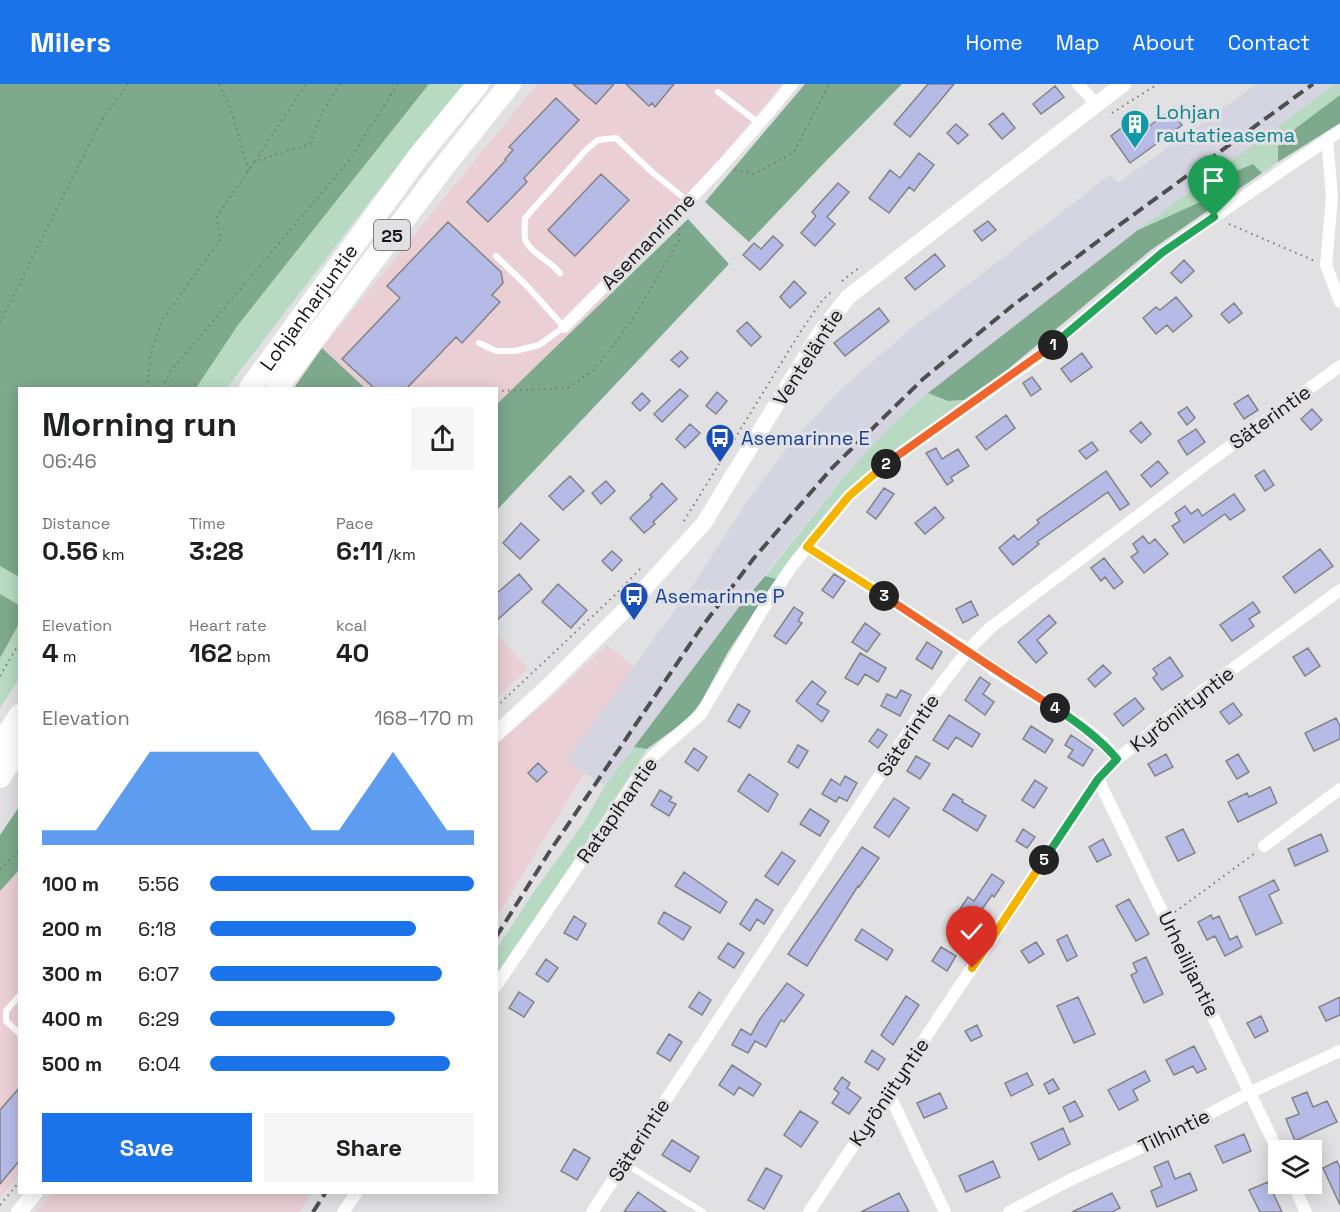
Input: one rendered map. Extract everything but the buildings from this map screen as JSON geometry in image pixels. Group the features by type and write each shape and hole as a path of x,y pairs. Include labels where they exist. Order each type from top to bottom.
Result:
{"highway":[{"name":"Lohjanharjuntie","path":"250,387 418,157 478,84"},
{"name":"Lohjanharjuntie","path":"278,387 442,169 510,84"},
{"path":"0,745 18,718"},
{"path":"0,777 18,749"}],"street":[{"name":"Asemanrinne","path":"564,327 725,162 792,84"},
{"path":"1078,84 1097,105"},
{"name":"Venteläntie","path":"498,732 627,608 704,523 820,333 848,297 1123,84"},
{"name":"Ratapihantie","path":"498,983 652,757 701,714 763,609 792,566 849,496 898,455 1038,357 1163,252 1340,131"},
{"path":"1327,139 1332,197 1326,266 1340,303"},
{"name":"Säterintie","path":"591,1212 928,702 968,650 990,628 1214,458 1340,366"},
{"path":"807,547 968,650 996,672 1079,723 1102,741 1117,759"},
{"name":"Kyröniityntie","path":"809,1212 1098,779 1117,759 1200,693 1340,590"},
{"name":"Urheilijantie","path":"1098,779 1273,1140"},
{"path":"1264,846 1340,789"},
{"name":"Tilhintie","path":"1009,1212 1070,1180 1173,1133 1251,1092 1340,1051"},
{"path":"889,1094 945,1212"},
{"path":"19,1212 33,1194"},
{"path":"343,1212 356,1194"},
{"path":"1298,1194 1306,1212"}],"lane":[{"path":"718,92 760,124"},
{"path":"560,273 553,264 529,247 525,239 525,218 586,150 598,140 616,138 684,205"},
{"path":"496,256 564,327"},
{"name":"Asemanrinne","path":"479,343 496,351 515,351 539,345 564,327"},
{"path":"18,997 6,1011 6,1021 18,1032"},
{"path":"624,1163 703,1212"}],"path":[{"path":"0,323 99,124 128,84"},
{"path":"219,84 230,108 249,170"},
{"path":"147,387 150,356 162,320 220,240 217,216 306,84"},
{"path":"255,161 310,144 321,114 340,84"},
{"path":"162,387 170,372 348,162 398,84"},
{"path":"725,162 737,171 754,174 794,152 829,84"},
{"path":"498,391 567,388 594,370 629,325 679,240 684,205"},
{"path":"1214,217 1326,266"},
{"path":"0,676 18,645"},
{"path":"1167,918 1264,846"},
{"path":"0,869 18,852"},
{"path":"0,1205 18,1183"}],"shaded area":[{"path":"537,84 782,84 593,313 498,403 498,387 364,387 322,348"},
{"path":"1257,84 1335,84 1113,250 913,405 869,448 834,488 742,603 605,786 565,761 695,582 749,499 792,441 839,391 909,330 1110,175 1118,183"},
{"path":"498,635 528,669 498,697"},
{"path":"607,645 634,667 566,761 584,773 498,915 498,742 554,695"},
{"path":"18,871 18,1176 0,1198 0,891"},
{"path":"52,1194 311,1194 299,1212 35,1212"}],"green space":[{"path":"0,84 429,84 238,325 197,387 18,387 18,576 0,566"},
{"path":"429,84 465,84 374,196 228,387 197,387 238,325"},
{"path":"805,84 902,84 749,242 705,202"},
{"path":"1335,84 1340,84 1340,95 1296,128 1278,146 1278,162 1262,173 1253,164 1226,175 1209,198 1138,230"},
{"path":"1340,95 1340,123 1278,162 1278,146 1296,128"},
{"path":"1253,164 1262,173 1151,250 1007,370 964,400 948,401 928,393 1138,230 1209,198 1226,175"},
{"path":"688,219 729,264 498,509 498,403"},
{"path":"322,348 364,387 295,387"},
{"path":"928,393 948,401 964,400 894,450 854,483 823,517 776,579 765,576 882,434"},
{"path":"0,566 18,576 18,604 0,594"},
{"path":"765,576 776,579 728,652 701,702 688,719 647,749 634,747 742,603"},
{"path":"0,594 18,604 18,626 0,658"},
{"path":"18,626 18,681 0,708 0,658"},
{"path":"634,747 647,749 579,854 498,972 498,947 530,897 583,824 605,786"},
{"path":"18,808 18,871 0,891 0,835"}],"railway":[{"path":"498,934 548,854 701,628 754,558 832,468 923,379 1012,306 1313,84"},
{"path":"313,1212 325,1194"}],"place":[{"name":"Lohjan rautatieasema","path":"1135,150"},
{"name":"Asemarinne E","path":"720,464"},
{"name":"Asemarinne P","path":"634,622"}],"route":[{"path":"972,968 1098,779 1117,759 1102,741 1079,723 996,672 968,650 807,547 849,496 898,455 1038,357 1163,252 1214,217"}]}
